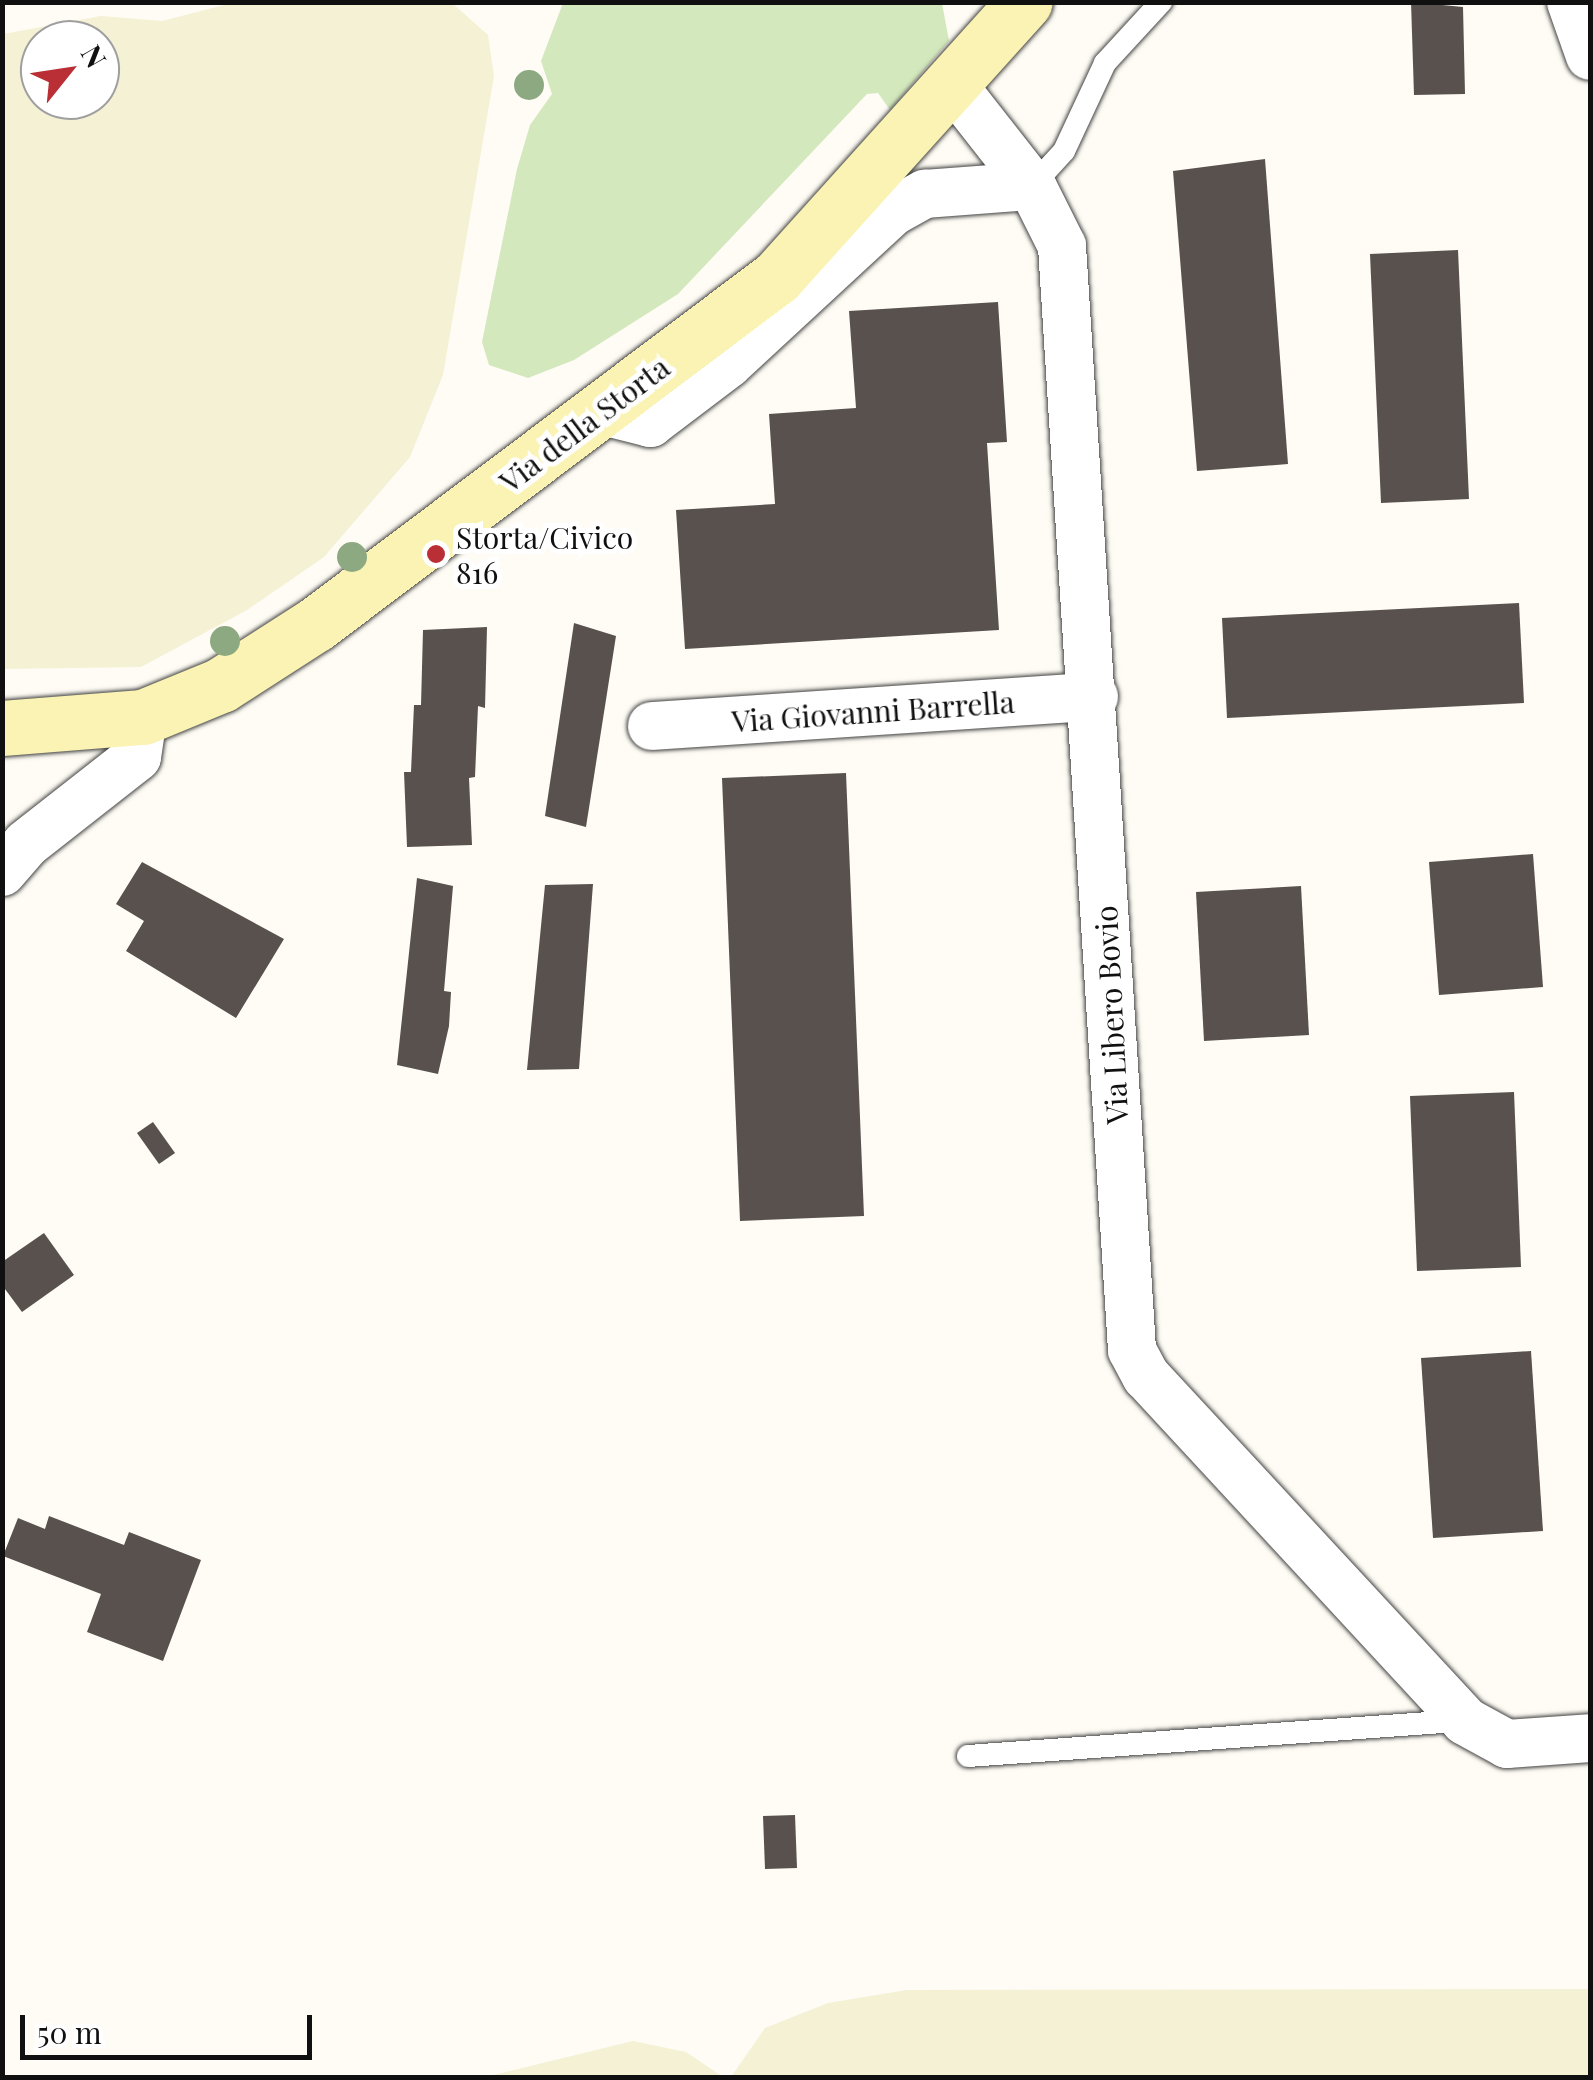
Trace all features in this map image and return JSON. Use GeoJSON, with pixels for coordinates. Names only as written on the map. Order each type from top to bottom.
{"type":"FeatureCollection","features":[{"type":"Feature","properties":{"kind":"main road","name":"Via della Storta"},"geometry":{"type":"LineString","coordinates":[[2,728],[143,717],[221,685],[316,624],[604,411],[777,277],[1025,2]]}},
{"type":"Feature","properties":{"kind":"street"},"geometry":{"type":"LineString","coordinates":[[1571,2],[1590,56]]}},
{"type":"Feature","properties":{"kind":"street","name":"Via Libero Bovio"},"geometry":{"type":"LineString","coordinates":[[952,84],[1032,186],[1062,246],[1094,697],[1132,1350],[1146,1376],[1465,1721],[1507,1744],[1590,1738]]}},
{"type":"Feature","properties":{"kind":"street"},"geometry":{"type":"LineString","coordinates":[[604,411],[650,423],[728,364],[892,212],[925,194],[1032,186]]}},
{"type":"Feature","properties":{"kind":"street","name":"Via Giovanni Barrella"},"geometry":{"type":"LineString","coordinates":[[652,726],[1094,697]]}},
{"type":"Feature","properties":{"kind":"street"},"geometry":{"type":"LineString","coordinates":[[2,872],[26,844],[137,757],[143,717]]}},
{"type":"Feature","properties":{"kind":"lane"},"geometry":{"type":"LineString","coordinates":[[1032,186],[1064,151],[1106,63],[1161,2]]}},
{"type":"Feature","properties":{"kind":"lane"},"geometry":{"type":"LineString","coordinates":[[968,1756],[1465,1721]]}},
{"type":"Feature","properties":{"kind":"shaded area"},"geometry":{"type":"Polygon","coordinates":[[[236,2],[452,3],[488,35],[494,76],[443,375],[410,457],[324,557],[247,610],[141,667],[3,669],[3,34],[20,31],[20,120],[120,120],[120,20],[79,20],[101,16],[162,21],[236,2]]]}},
{"type":"Feature","properties":{"kind":"shaded area"},"geometry":{"type":"Polygon","coordinates":[[[1590,1989],[1590,2077],[731,2077],[765,2028],[828,2003],[907,1990],[1590,1989]]]}},
{"type":"Feature","properties":{"kind":"shaded area"},"geometry":{"type":"Polygon","coordinates":[[[633,2041],[686,2052],[723,2077],[485,2077],[633,2041]]]}},
{"type":"Feature","properties":{"kind":"green space"},"geometry":{"type":"Polygon","coordinates":[[[563,3],[942,3],[949,41],[890,110],[878,93],[867,94],[678,294],[574,360],[528,378],[489,365],[482,342],[517,169],[530,125],[552,94],[541,61],[563,3]]]}},
{"type":"Feature","properties":{"kind":"building"},"geometry":{"type":"Polygon","coordinates":[[[1411,2],[1463,7],[1465,94],[1414,95],[1411,2]]]}},
{"type":"Feature","properties":{"kind":"building"},"geometry":{"type":"Polygon","coordinates":[[[1265,159],[1288,464],[1197,471],[1173,171],[1265,159]]]}},
{"type":"Feature","properties":{"kind":"building"},"geometry":{"type":"Polygon","coordinates":[[[1458,250],[1469,499],[1381,503],[1370,254],[1458,250]]]}},
{"type":"Feature","properties":{"kind":"building"},"geometry":{"type":"Polygon","coordinates":[[[998,302],[1007,442],[987,443],[999,630],[685,649],[676,510],[775,504],[769,414],[856,408],[849,311],[998,302]]]}},
{"type":"Feature","properties":{"kind":"building"},"geometry":{"type":"Polygon","coordinates":[[[1519,603],[1524,703],[1227,718],[1222,618],[1519,603]]]}},
{"type":"Feature","properties":{"kind":"building"},"geometry":{"type":"Polygon","coordinates":[[[574,623],[616,636],[586,827],[545,816],[574,623]]]}},
{"type":"Feature","properties":{"kind":"building"},"geometry":{"type":"Polygon","coordinates":[[[487,627],[485,708],[478,706],[475,777],[469,778],[472,845],[407,847],[404,772],[411,772],[414,705],[421,705],[423,630],[487,627]]]}},
{"type":"Feature","properties":{"kind":"building"},"geometry":{"type":"Polygon","coordinates":[[[846,773],[864,1216],[740,1221],[722,778],[846,773]]]}},
{"type":"Feature","properties":{"kind":"building"},"geometry":{"type":"Polygon","coordinates":[[[1533,854],[1543,987],[1439,995],[1429,862],[1533,854]]]}},
{"type":"Feature","properties":{"kind":"building"},"geometry":{"type":"Polygon","coordinates":[[[142,862],[284,939],[236,1018],[126,951],[144,921],[116,904],[142,862]]]}},
{"type":"Feature","properties":{"kind":"building"},"geometry":{"type":"Polygon","coordinates":[[[417,878],[453,886],[444,991],[451,992],[449,1026],[438,1074],[397,1065],[417,878]]]}},
{"type":"Feature","properties":{"kind":"building"},"geometry":{"type":"Polygon","coordinates":[[[593,884],[579,1069],[527,1070],[545,885],[593,884]]]}},
{"type":"Feature","properties":{"kind":"building"},"geometry":{"type":"Polygon","coordinates":[[[1301,886],[1309,1035],[1204,1041],[1196,892],[1301,886]]]}},
{"type":"Feature","properties":{"kind":"building"},"geometry":{"type":"Polygon","coordinates":[[[1514,1092],[1521,1267],[1417,1271],[1410,1096],[1514,1092]]]}},
{"type":"Feature","properties":{"kind":"building"},"geometry":{"type":"Polygon","coordinates":[[[153,1122],[175,1153],[159,1164],[137,1133],[153,1122]]]}},
{"type":"Feature","properties":{"kind":"building"},"geometry":{"type":"Polygon","coordinates":[[[44,1233],[74,1275],[22,1312],[2,1285],[2,1262],[44,1233]]]}},
{"type":"Feature","properties":{"kind":"building"},"geometry":{"type":"Polygon","coordinates":[[[1531,1351],[1543,1531],[1433,1538],[1421,1358],[1531,1351]]]}},
{"type":"Feature","properties":{"kind":"building"},"geometry":{"type":"Polygon","coordinates":[[[49,1516],[124,1545],[129,1532],[201,1560],[163,1661],[87,1632],[101,1594],[3,1556],[18,1518],[45,1529],[49,1516]]]}},
{"type":"Feature","properties":{"kind":"building"},"geometry":{"type":"Polygon","coordinates":[[[795,1815],[797,1868],[765,1869],[763,1816],[795,1815]]]}},
{"type":"Feature","properties":{"kind":"place","name":"Storta/Civico 816"},"geometry":{"type":"Point","coordinates":[436,554]}}]}
